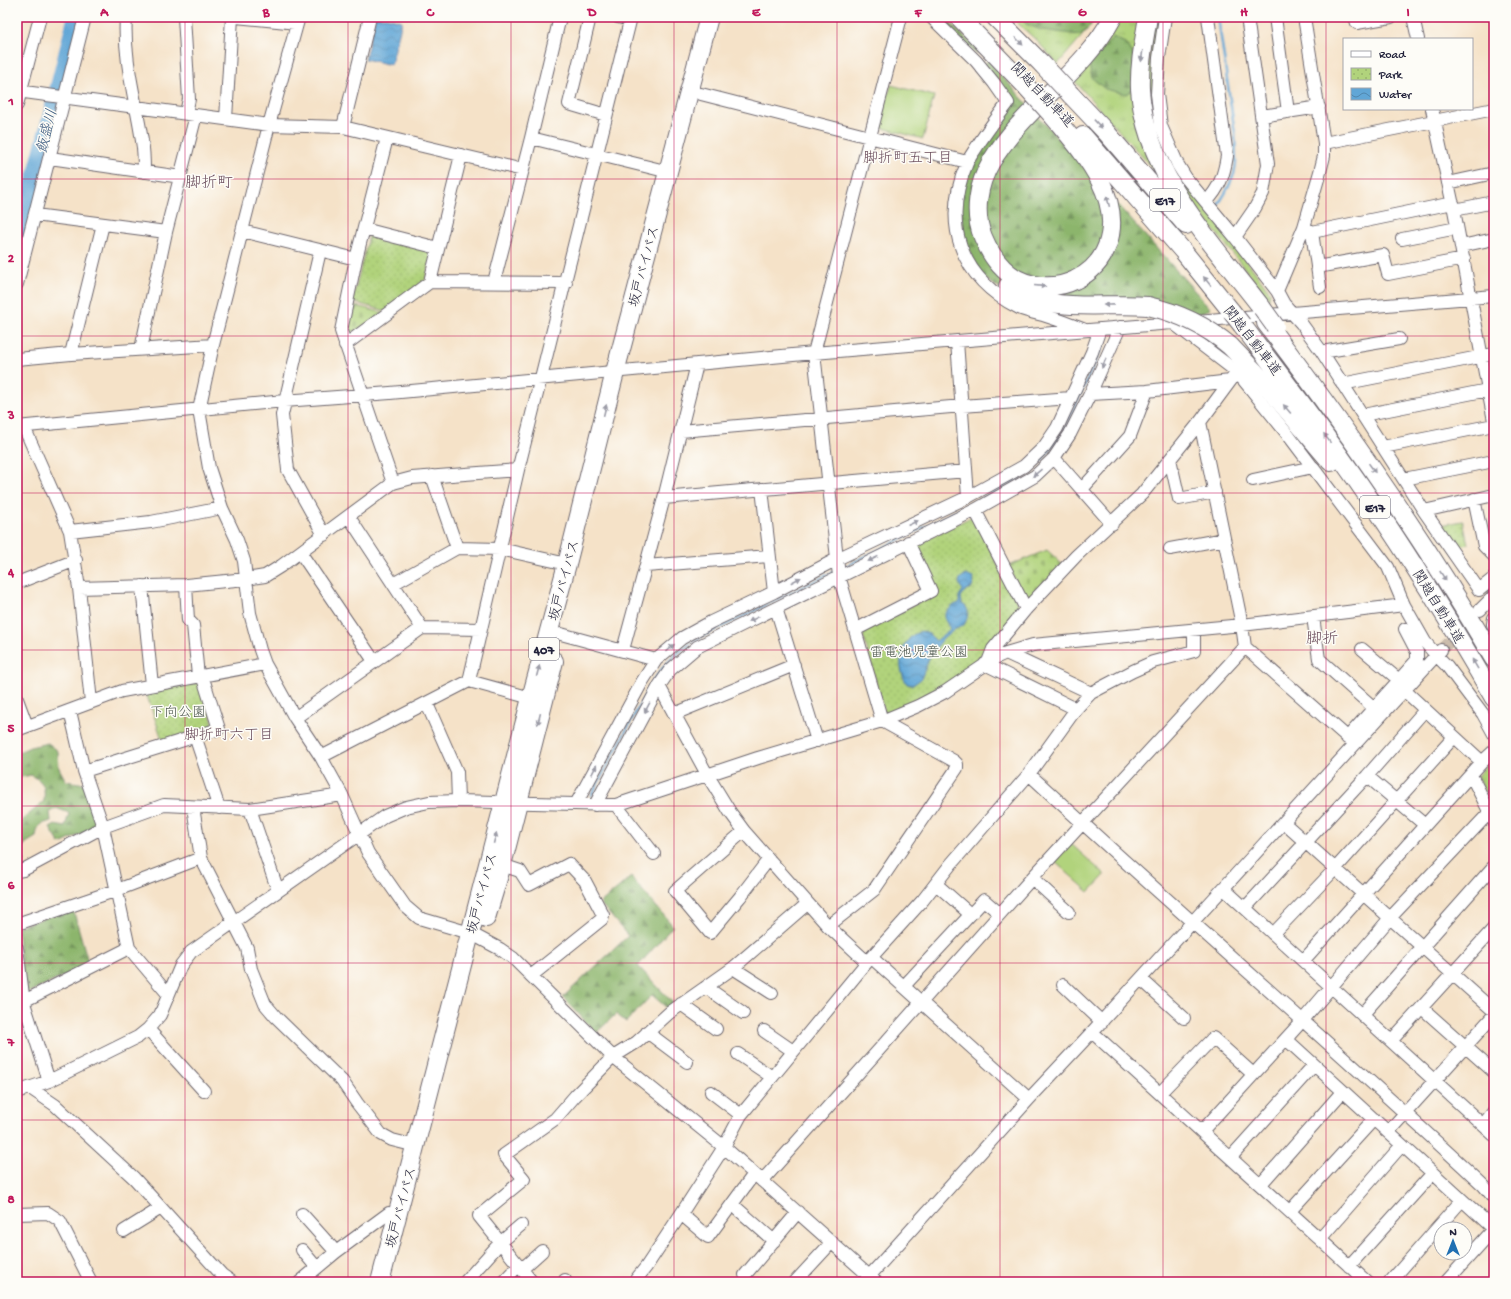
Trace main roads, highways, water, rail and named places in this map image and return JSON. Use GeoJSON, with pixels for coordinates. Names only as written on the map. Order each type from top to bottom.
{"type":"FeatureCollection","features":[{"type":"Feature","properties":{"kind":"highway","name":"坂戸バイパス"},"geometry":{"type":"LineString","coordinates":[[380,1282],[511,802],[560,634],[668,172],[709,17]]}},
{"type":"Feature","properties":{"kind":"highway","name":"坂戸バイパス"},"geometry":{"type":"LineString","coordinates":[[392,1282],[475,936],[502,865],[511,802],[531,698],[621,371],[701,94],[720,17]]}},
{"type":"Feature","properties":{"kind":"highway"},"geometry":{"type":"LineString","coordinates":[[959,17],[1026,81]]}},
{"type":"Feature","properties":{"kind":"highway","name":"関越自動車道"},"geometry":{"type":"LineString","coordinates":[[968,17],[1026,81],[1145,206],[1242,325],[1337,451],[1441,608],[1494,698]]}},
{"type":"Feature","properties":{"kind":"highway","name":"関越自動車道"},"geometry":{"type":"LineString","coordinates":[[995,17],[1042,64],[1152,184],[1264,316],[1392,497],[1494,659]]}},
{"type":"Feature","properties":{"kind":"highway"},"geometry":{"type":"LineString","coordinates":[[1102,17],[1093,33],[1000,134],[982,160],[972,183],[970,196],[969,220],[975,245],[995,275],[1015,291],[1028,297],[1055,304],[1148,306],[1185,317],[1208,330],[1230,346],[1255,372],[1409,559]]}},
{"type":"Feature","properties":{"kind":"highway"},"geometry":{"type":"LineString","coordinates":[[1056,112],[1100,181],[1108,200],[1110,212],[1110,232],[1104,252],[1092,270],[1078,279],[1064,285],[1043,286],[1023,282],[1014,277],[992,255],[984,240],[979,224],[978,200],[981,188],[985,175],[998,152],[1016,129],[1086,56],[1113,17]]}},
{"type":"Feature","properties":{"kind":"highway"},"geometry":{"type":"LineString","coordinates":[[1148,17],[1141,57],[1140,89],[1144,118],[1153,149],[1169,182],[1264,316]]}},
{"type":"Feature","properties":{"kind":"water"},"geometry":{"type":"Polygon","coordinates":[[[375,17],[387,17],[402,21],[391,65],[365,59],[375,17]]]}},
{"type":"Feature","properties":{"kind":"water"},"geometry":{"type":"Polygon","coordinates":[[[966,575],[973,578],[974,582],[972,588],[966,590],[961,597],[962,604],[968,611],[967,619],[964,625],[954,630],[943,639],[930,656],[921,679],[913,685],[907,684],[901,667],[901,654],[903,648],[912,636],[921,631],[929,634],[936,641],[950,629],[945,620],[945,613],[954,605],[959,603],[959,596],[963,590],[959,581],[961,577],[966,575]]]}},
{"type":"Feature","properties":{"kind":"waterway","name":"飯盛川"},"geometry":{"type":"LineString","coordinates":[[17,246],[75,17]]}},
{"type":"Feature","properties":{"kind":"waterway"},"geometry":{"type":"LineString","coordinates":[[1218,17],[1235,134],[1236,163],[1234,174],[1218,205]]}},
{"type":"Feature","properties":{"kind":"waterway"},"geometry":{"type":"LineString","coordinates":[[842,568],[985,497],[1025,475],[1041,461],[1063,432],[1105,341]]}},
{"type":"Feature","properties":{"kind":"waterway"},"geometry":{"type":"LineString","coordinates":[[591,796],[651,684],[671,659],[697,639],[835,571]]}},
{"type":"Feature","properties":{"kind":"tunnel"},"geometry":{"type":"LineString","coordinates":[[1441,650],[1475,615]]}},
{"type":"Feature","properties":{"kind":"district","name":"脚折町五丁目"},"geometry":{"type":"Point","coordinates":[908,157]}},
{"type":"Feature","properties":{"kind":"district","name":"脚折町"},"geometry":{"type":"Point","coordinates":[209,181]}},
{"type":"Feature","properties":{"kind":"district","name":"脚折"},"geometry":{"type":"Point","coordinates":[1322,637]}},
{"type":"Feature","properties":{"kind":"district","name":"脚折町六丁目"},"geometry":{"type":"Point","coordinates":[229,734]}},
{"type":"Feature","properties":{"kind":"park label","name":"雷電池児童公園"},"geometry":{"type":"Point","coordinates":[919,651]}},
{"type":"Feature","properties":{"kind":"park label","name":"下向公園"},"geometry":{"type":"Point","coordinates":[178,711]}}]}
